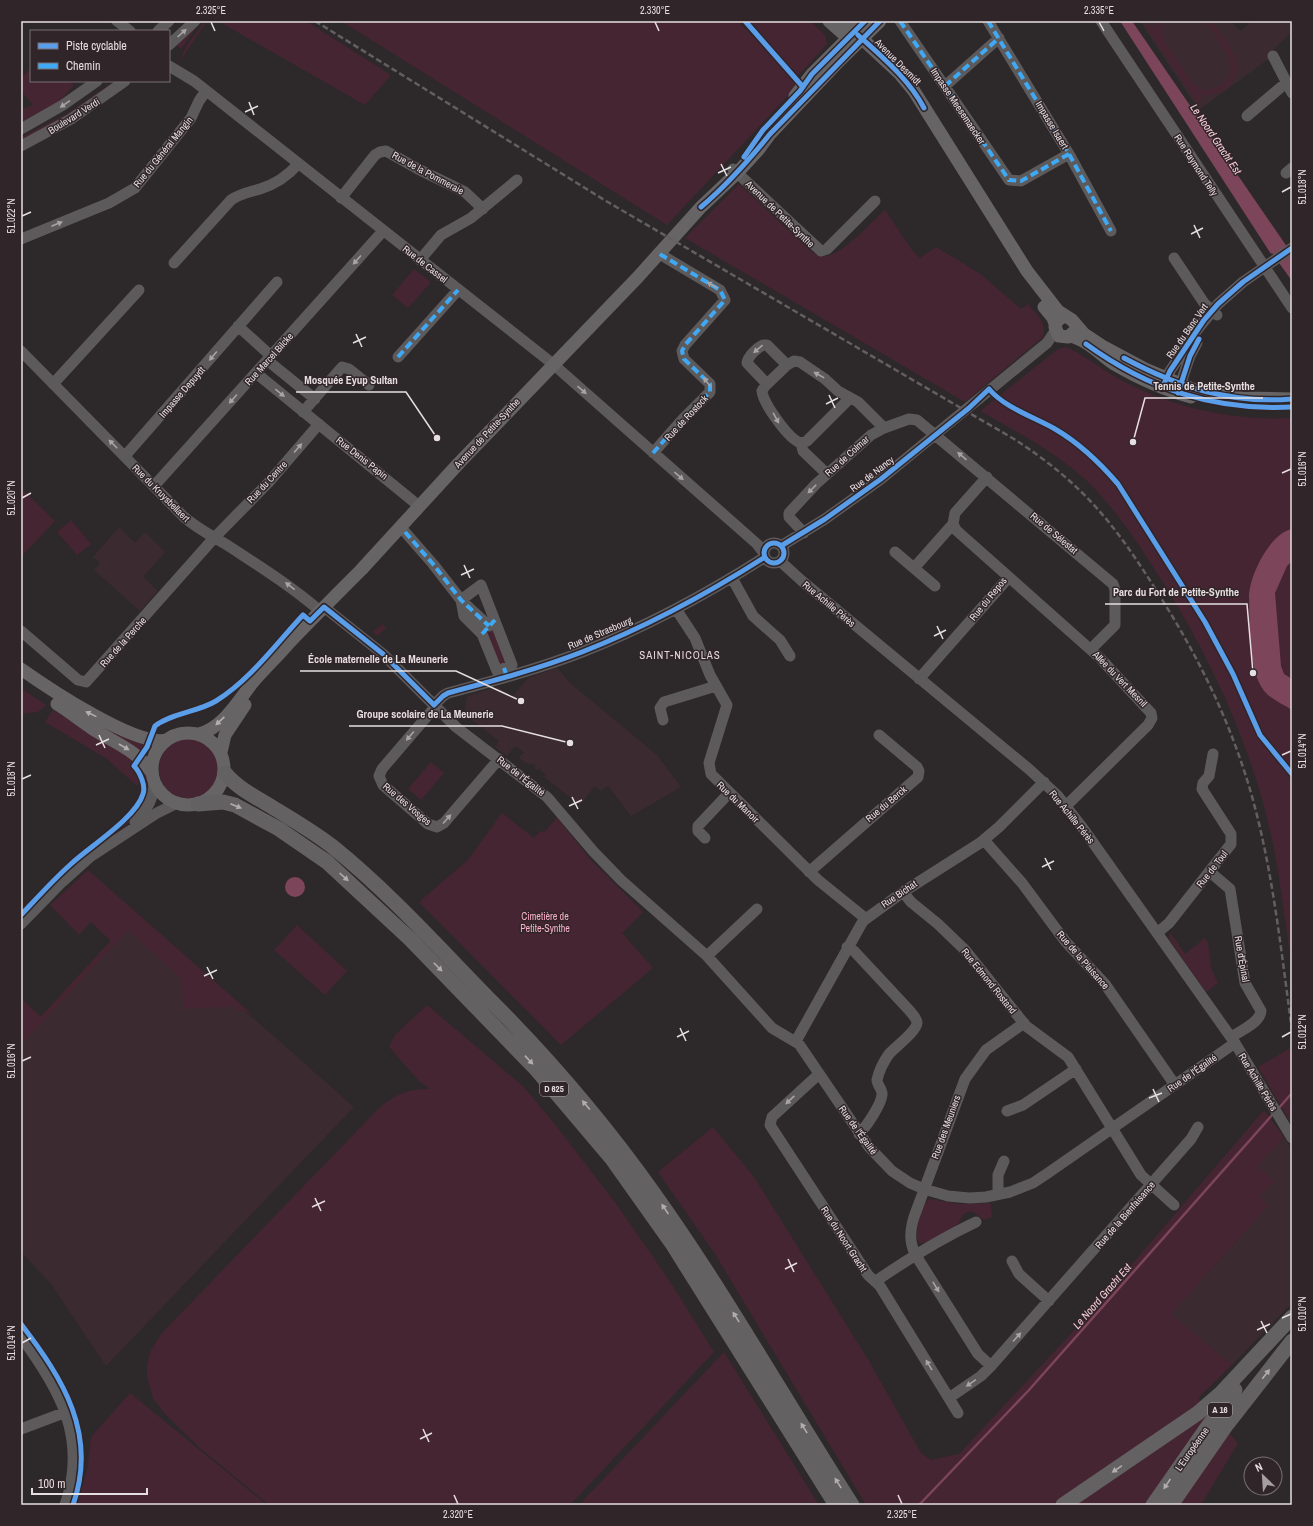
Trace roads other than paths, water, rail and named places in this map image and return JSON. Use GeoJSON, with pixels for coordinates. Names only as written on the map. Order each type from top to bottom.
{"type":"FeatureCollection","features":[{"type":"Feature","properties":{"kind":"highway","name":"D 625"},"geometry":{"type":"LineString","coordinates":[[225,773],[241,788],[317,835],[361,871],[403,910],[492,1002],[574,1091],[639,1172],[681,1233],[743,1328],[852,1505]]}},
{"type":"Feature","properties":{"kind":"highway","name":"D 625"},"geometry":{"type":"LineString","coordinates":[[198,804],[223,802],[235,805],[272,825],[327,862],[415,944],[530,1062],[594,1136],[651,1213],[722,1320],[836,1505]]}},
{"type":"Feature","properties":{"kind":"highway"},"geometry":{"type":"LineString","coordinates":[[1063,1505],[1198,1413],[1220,1394],[1292,1318]]}},
{"type":"Feature","properties":{"kind":"highway","name":"L'Européenne"},"geometry":{"type":"LineString","coordinates":[[1153,1505],[1210,1422],[1292,1318]]}},
{"type":"Feature","properties":{"kind":"highway","name":"L'Européenne"},"geometry":{"type":"LineString","coordinates":[[1171,1505],[1242,1404],[1292,1340]]}},
{"type":"Feature","properties":{"kind":"highway"},"geometry":{"type":"LineString","coordinates":[[1181,1505],[1242,1404]]}},
{"type":"Feature","properties":{"kind":"main road"},"geometry":{"type":"LineString","coordinates":[[829,21],[857,37]]}},
{"type":"Feature","properties":{"kind":"main road"},"geometry":{"type":"LineString","coordinates":[[843,21],[857,37]]}},
{"type":"Feature","properties":{"kind":"main road","name":"Avenue de Petite-Synthe"},"geometry":{"type":"LineString","coordinates":[[857,37],[865,21]]}},
{"type":"Feature","properties":{"kind":"main road","name":"Avenue de Petite-Synthe"},"geometry":{"type":"LineString","coordinates":[[199,734],[210,730],[225,717],[274,660],[361,570],[419,506],[553,364],[638,277],[658,253],[735,171],[764,130],[800,91],[811,75],[857,37],[880,21]]}},
{"type":"Feature","properties":{"kind":"main road","name":"Avenue Desmidt"},"geometry":{"type":"LineString","coordinates":[[857,37],[922,102],[1027,271],[1050,302],[1065,328]]}},
{"type":"Feature","properties":{"kind":"main road"},"geometry":{"type":"LineString","coordinates":[[1065,328],[1084,334],[1098,344],[1164,383],[1179,389],[1226,404],[1263,407],[1292,407]]}},
{"type":"Feature","properties":{"kind":"main road"},"geometry":{"type":"LineString","coordinates":[[1179,389],[1228,397],[1268,400],[1292,399]]}},
{"type":"Feature","properties":{"kind":"main road","name":"Avenue de Petite-Synthe"},"geometry":{"type":"LineString","coordinates":[[221,752],[225,735],[274,660]]}},
{"type":"Feature","properties":{"kind":"main road"},"geometry":{"type":"LineString","coordinates":[[21,669],[89,713],[149,740],[166,740],[183,733],[199,734],[213,742],[221,752],[224,761],[225,773],[221,785],[216,793],[209,799],[198,804],[177,804],[162,794],[145,762],[135,754],[93,729],[21,680]]}},
{"type":"Feature","properties":{"kind":"main road"},"geometry":{"type":"LineString","coordinates":[[153,777],[154,756],[166,740]]}},
{"type":"Feature","properties":{"kind":"street"},"geometry":{"type":"LineString","coordinates":[[118,21],[129,30]]}},
{"type":"Feature","properties":{"kind":"street"},"geometry":{"type":"LineString","coordinates":[[159,30],[170,21]]}},
{"type":"Feature","properties":{"kind":"street"},"geometry":{"type":"LineString","coordinates":[[170,43],[195,21]]}},
{"type":"Feature","properties":{"kind":"street","name":"Impasse Meesemaecker"},"geometry":{"type":"LineString","coordinates":[[900,21],[1007,178],[1013,182],[1021,181],[1069,154]]}},
{"type":"Feature","properties":{"kind":"street","name":"Impasse Isaert"},"geometry":{"type":"LineString","coordinates":[[988,21],[1069,154],[1111,231]]}},
{"type":"Feature","properties":{"kind":"street","name":"Rue Raymond Telly"},"geometry":{"type":"LineString","coordinates":[[1101,21],[1292,308]]}},
{"type":"Feature","properties":{"kind":"street"},"geometry":{"type":"LineString","coordinates":[[945,86],[999,38]]}},
{"type":"Feature","properties":{"kind":"street"},"geometry":{"type":"LineString","coordinates":[[1273,56],[1292,93]]}},
{"type":"Feature","properties":{"kind":"street","name":"Rue de Cassel"},"geometry":{"type":"LineString","coordinates":[[170,67],[182,73],[206,91],[553,364]]}},
{"type":"Feature","properties":{"kind":"street","name":"Boulevard Verdi"},"geometry":{"type":"LineString","coordinates":[[21,129],[56,110],[96,82]]}},
{"type":"Feature","properties":{"kind":"street","name":"Boulevard Verdi"},"geometry":{"type":"LineString","coordinates":[[21,146],[78,115],[123,82]]}},
{"type":"Feature","properties":{"kind":"street"},"geometry":{"type":"LineString","coordinates":[[1247,116],[1287,82]]}},
{"type":"Feature","properties":{"kind":"street","name":"Rue du Général Mangin"},"geometry":{"type":"LineString","coordinates":[[21,239],[126,194],[139,184],[193,116],[199,101],[206,91]]}},
{"type":"Feature","properties":{"kind":"street","name":"Rue de la Pommeraie"},"geometry":{"type":"LineString","coordinates":[[341,198],[375,155],[386,151],[418,170],[464,192],[483,209]]}},
{"type":"Feature","properties":{"kind":"street"},"geometry":{"type":"LineString","coordinates":[[174,263],[233,198],[276,183],[292,171],[298,164]]}},
{"type":"Feature","properties":{"kind":"street","name":"Avenue de Petite-Synthe"},"geometry":{"type":"LineString","coordinates":[[735,171],[821,251],[827,249],[875,201]]}},
{"type":"Feature","properties":{"kind":"street"},"geometry":{"type":"LineString","coordinates":[[420,260],[440,235],[483,209],[517,180]]}},
{"type":"Feature","properties":{"kind":"street","name":"Rue Marcel Bilcke"},"geometry":{"type":"LineString","coordinates":[[154,486],[383,231]]}},
{"type":"Feature","properties":{"kind":"street","name":"Rue du Banc Vert"},"geometry":{"type":"LineString","coordinates":[[1164,383],[1230,292],[1266,270],[1292,251]]}},
{"type":"Feature","properties":{"kind":"street","name":"Rue de Rostock"},"geometry":{"type":"LineString","coordinates":[[653,453],[710,392],[710,384],[684,359],[682,351],[685,345],[725,300],[720,290],[658,253]]}},
{"type":"Feature","properties":{"kind":"street"},"geometry":{"type":"LineString","coordinates":[[1174,258],[1214,313]]}},
{"type":"Feature","properties":{"kind":"street","name":"Impasse Depuydt"},"geometry":{"type":"LineString","coordinates":[[125,456],[277,282]]}},
{"type":"Feature","properties":{"kind":"street"},"geometry":{"type":"LineString","coordinates":[[54,384],[139,290]]}},
{"type":"Feature","properties":{"kind":"street"},"geometry":{"type":"LineString","coordinates":[[398,357],[458,290]]}},
{"type":"Feature","properties":{"kind":"street","name":"Rue du Banc Vert"},"geometry":{"type":"LineString","coordinates":[[1179,389],[1190,356],[1214,313]]}},
{"type":"Feature","properties":{"kind":"street"},"geometry":{"type":"LineString","coordinates":[[238,326],[269,358],[315,398]]}},
{"type":"Feature","properties":{"kind":"street","name":"Rue de Nancy"},"geometry":{"type":"LineString","coordinates":[[781,546],[863,492],[936,435],[1065,328]]}},
{"type":"Feature","properties":{"kind":"street"},"geometry":{"type":"LineString","coordinates":[[767,384],[747,363],[748,358],[759,347],[763,344],[767,346],[787,365]]}},
{"type":"Feature","properties":{"kind":"street","name":"Rue du Kruysbellaert"},"geometry":{"type":"LineString","coordinates":[[21,352],[184,517],[203,532],[283,581],[322,609]]}},
{"type":"Feature","properties":{"kind":"street"},"geometry":{"type":"LineString","coordinates":[[850,398],[807,441],[801,443],[794,440],[781,426],[764,399],[762,391],[767,384],[787,365],[794,361],[800,362],[850,398],[858,402],[884,428]]}},
{"type":"Feature","properties":{"kind":"street"},"geometry":{"type":"LineString","coordinates":[[553,364],[653,453],[771,562],[780,561],[784,555],[781,546],[776,543],[770,544],[766,547],[765,555]]}},
{"type":"Feature","properties":{"kind":"street"},"geometry":{"type":"LineString","coordinates":[[303,412],[342,367],[349,369],[369,385]]}},
{"type":"Feature","properties":{"kind":"street","name":"Rue Denis Papin"},"geometry":{"type":"LineString","coordinates":[[256,373],[419,506]]}},
{"type":"Feature","properties":{"kind":"street","name":"Rue de Colmar"},"geometry":{"type":"LineString","coordinates":[[804,532],[789,516],[789,512],[827,474],[867,438],[884,428],[915,419],[936,435]]}},
{"type":"Feature","properties":{"kind":"street","name":"Rue du Centre"},"geometry":{"type":"LineString","coordinates":[[214,538],[269,482],[319,424]]}},
{"type":"Feature","properties":{"kind":"street","name":"Rue de Sélestat"},"geometry":{"type":"LineString","coordinates":[[936,435],[1113,584],[1115,590],[1115,625],[1090,649]]}},
{"type":"Feature","properties":{"kind":"street"},"geometry":{"type":"LineString","coordinates":[[801,443],[803,451],[827,474]]}},
{"type":"Feature","properties":{"kind":"street"},"geometry":{"type":"LineString","coordinates":[[914,568],[953,524],[955,514],[987,477]]}},
{"type":"Feature","properties":{"kind":"street","name":"Rue du Repos"},"geometry":{"type":"LineString","coordinates":[[919,679],[1009,577],[956,530],[953,524]]}},
{"type":"Feature","properties":{"kind":"street"},"geometry":{"type":"LineString","coordinates":[[405,532],[434,564],[461,600],[464,616],[488,627],[512,666],[505,673],[497,671],[488,627],[481,586],[461,600]]}},
{"type":"Feature","properties":{"kind":"street","name":"Rue de la Perche"},"geometry":{"type":"LineString","coordinates":[[21,631],[80,681],[86,682],[214,538]]}},
{"type":"Feature","properties":{"kind":"street"},"geometry":{"type":"LineString","coordinates":[[895,552],[935,586]]}},
{"type":"Feature","properties":{"kind":"street","name":"Rue de Strasbourg"},"geometry":{"type":"LineString","coordinates":[[435,706],[447,694],[505,673],[589,649],[676,609],[732,578],[765,555]]}},
{"type":"Feature","properties":{"kind":"street","name":"Rue Achille Pérès"},"geometry":{"type":"LineString","coordinates":[[780,561],[919,679],[1044,782],[1066,806],[1233,1040],[1292,1138]]}},
{"type":"Feature","properties":{"kind":"street","name":"Allée du Vert Mesnil"},"geometry":{"type":"LineString","coordinates":[[1009,577],[1090,649],[1149,710],[1152,718],[1148,725],[1066,806]]}},
{"type":"Feature","properties":{"kind":"street"},"geometry":{"type":"LineString","coordinates":[[732,578],[753,616],[780,640],[790,656]]}},
{"type":"Feature","properties":{"kind":"street","name":"Rue de l'Égalité"},"geometry":{"type":"LineString","coordinates":[[322,609],[383,654],[463,733],[498,758],[550,799],[621,880],[707,956],[772,1028],[783,1036],[796,1041],[872,1151],[892,1171],[910,1183],[943,1195],[964,1198],[998,1194],[1021,1188],[1038,1180],[1112,1129],[1175,1085],[1233,1040]]}},
{"type":"Feature","properties":{"kind":"street","name":"Rue du Manoir"},"geometry":{"type":"LineString","coordinates":[[676,609],[695,638],[716,686],[725,699],[728,708],[710,761],[709,769],[714,779],[809,872],[865,918]]}},
{"type":"Feature","properties":{"kind":"street"},"geometry":{"type":"LineString","coordinates":[[663,720],[660,708],[664,702],[716,686]]}},
{"type":"Feature","properties":{"kind":"street","name":"Rue des Vosges"},"geometry":{"type":"LineString","coordinates":[[435,706],[378,776],[381,783],[428,824],[437,827],[444,823],[498,758]]}},
{"type":"Feature","properties":{"kind":"street","name":"Rue du Berck"},"geometry":{"type":"LineString","coordinates":[[809,872],[918,777],[919,772],[917,767],[879,735]]}},
{"type":"Feature","properties":{"kind":"street","name":"Rue de Toul"},"geometry":{"type":"LineString","coordinates":[[1157,933],[1169,923],[1230,846],[1232,840],[1231,834],[1202,789],[1203,783],[1209,776],[1213,754]]}},
{"type":"Feature","properties":{"kind":"street"},"geometry":{"type":"LineString","coordinates":[[107,846],[134,823],[148,807],[153,797],[153,777]]}},
{"type":"Feature","properties":{"kind":"street","name":"Rue Bichat"},"geometry":{"type":"LineString","coordinates":[[796,1041],[847,947],[865,918],[984,840],[1044,782]]}},
{"type":"Feature","properties":{"kind":"street"},"geometry":{"type":"LineString","coordinates":[[705,838],[698,831],[698,826],[729,794]]}},
{"type":"Feature","properties":{"kind":"street"},"geometry":{"type":"LineString","coordinates":[[21,924],[79,866],[160,811],[177,804]]}},
{"type":"Feature","properties":{"kind":"street","name":"Rue de la Plaisance"},"geometry":{"type":"LineString","coordinates":[[984,840],[1022,883],[1065,941],[1105,984],[1175,1085]]}},
{"type":"Feature","properties":{"kind":"street","name":"Rue d'Épinal"},"geometry":{"type":"LineString","coordinates":[[1210,872],[1230,889],[1245,983],[1261,1011],[1260,1016],[1233,1040]]}},
{"type":"Feature","properties":{"kind":"street","name":"Rue Edmond Rostand"},"geometry":{"type":"LineString","coordinates":[[903,892],[911,902],[938,924],[965,950],[989,977],[1024,1023],[1060,1050],[1076,1069],[1141,1175],[1174,1204]]}},
{"type":"Feature","properties":{"kind":"street"},"geometry":{"type":"LineString","coordinates":[[707,956],[757,909]]}},
{"type":"Feature","properties":{"kind":"street"},"geometry":{"type":"LineString","coordinates":[[847,947],[854,950],[909,1010],[916,1019],[917,1025],[886,1059],[877,1080],[882,1091],[882,1097],[867,1125],[859,1134]]}},
{"type":"Feature","properties":{"kind":"street","name":"Rue des Meuniers"},"geometry":{"type":"LineString","coordinates":[[991,1366],[978,1354],[915,1254],[911,1242],[910,1230],[960,1088],[968,1072],[986,1050],[1024,1023]]}},
{"type":"Feature","properties":{"kind":"street"},"geometry":{"type":"LineString","coordinates":[[1007,1111],[1023,1106],[1076,1069]]}},
{"type":"Feature","properties":{"kind":"street","name":"Rue du Noort Gracht"},"geometry":{"type":"LineString","coordinates":[[819,1074],[772,1117],[770,1125],[868,1275],[880,1286],[958,1413]]}},
{"type":"Feature","properties":{"kind":"street","name":"Rue de la Bienfaisance"},"geometry":{"type":"LineString","coordinates":[[949,1398],[981,1376],[991,1366],[1191,1139],[1198,1127]]}},
{"type":"Feature","properties":{"kind":"street"},"geometry":{"type":"LineString","coordinates":[[998,1194],[998,1175],[1004,1161]]}},
{"type":"Feature","properties":{"kind":"street"},"geometry":{"type":"LineString","coordinates":[[876,1281],[915,1254],[946,1236],[976,1222]]}},
{"type":"Feature","properties":{"kind":"street"},"geometry":{"type":"LineString","coordinates":[[1012,1261],[1019,1274],[1049,1301]]}},
{"type":"Feature","properties":{"kind":"street"},"geometry":{"type":"LineString","coordinates":[[21,1337],[52,1383],[66,1412],[72,1437],[74,1464],[65,1505]]}},
{"type":"Feature","properties":{"kind":"street"},"geometry":{"type":"LineString","coordinates":[[21,1429],[66,1412]]}},
{"type":"Feature","properties":{"kind":"waterway","name":"Le Noord Gracht Est"},"geometry":{"type":"LineString","coordinates":[[1278,1109],[1292,1093]]}},
{"type":"Feature","properties":{"kind":"waterway","name":"Le Noord Gracht Est"},"geometry":{"type":"LineString","coordinates":[[919,1505],[1029,1390],[1273,1114]]}},
{"type":"Feature","properties":{"kind":"railway"},"geometry":{"type":"LineString","coordinates":[[315,21],[606,201],[1014,439],[1038,455],[1078,488],[1111,524],[1126,544],[1171,614],[1199,663],[1233,739],[1251,793],[1265,851],[1276,911],[1292,1030]]}},
{"type":"Feature","properties":{"kind":"place","name":"Mosquée Eyup Sultan"},"geometry":{"type":"Point","coordinates":[437,438]}},
{"type":"Feature","properties":{"kind":"place","name":"Tennis de Petite-Synthe"},"geometry":{"type":"Point","coordinates":[1133,442]}},
{"type":"Feature","properties":{"kind":"place","name":"Parc du Fort de Petite-Synthe"},"geometry":{"type":"Point","coordinates":[1253,673]}},
{"type":"Feature","properties":{"kind":"place","name":"École maternelle de La Meunerie"},"geometry":{"type":"Point","coordinates":[521,701]}},
{"type":"Feature","properties":{"kind":"place","name":"Groupe scolaire de La Meunerie"},"geometry":{"type":"Point","coordinates":[570,743]}},
{"type":"Feature","properties":{"kind":"district","name":"SAINT-NICOLAS"},"geometry":{"type":"Point","coordinates":[680,655]}},
{"type":"Feature","properties":{"kind":"park label","name":"Cimetière de Petite-Synthe"},"geometry":{"type":"Point","coordinates":[545,922]}}]}
